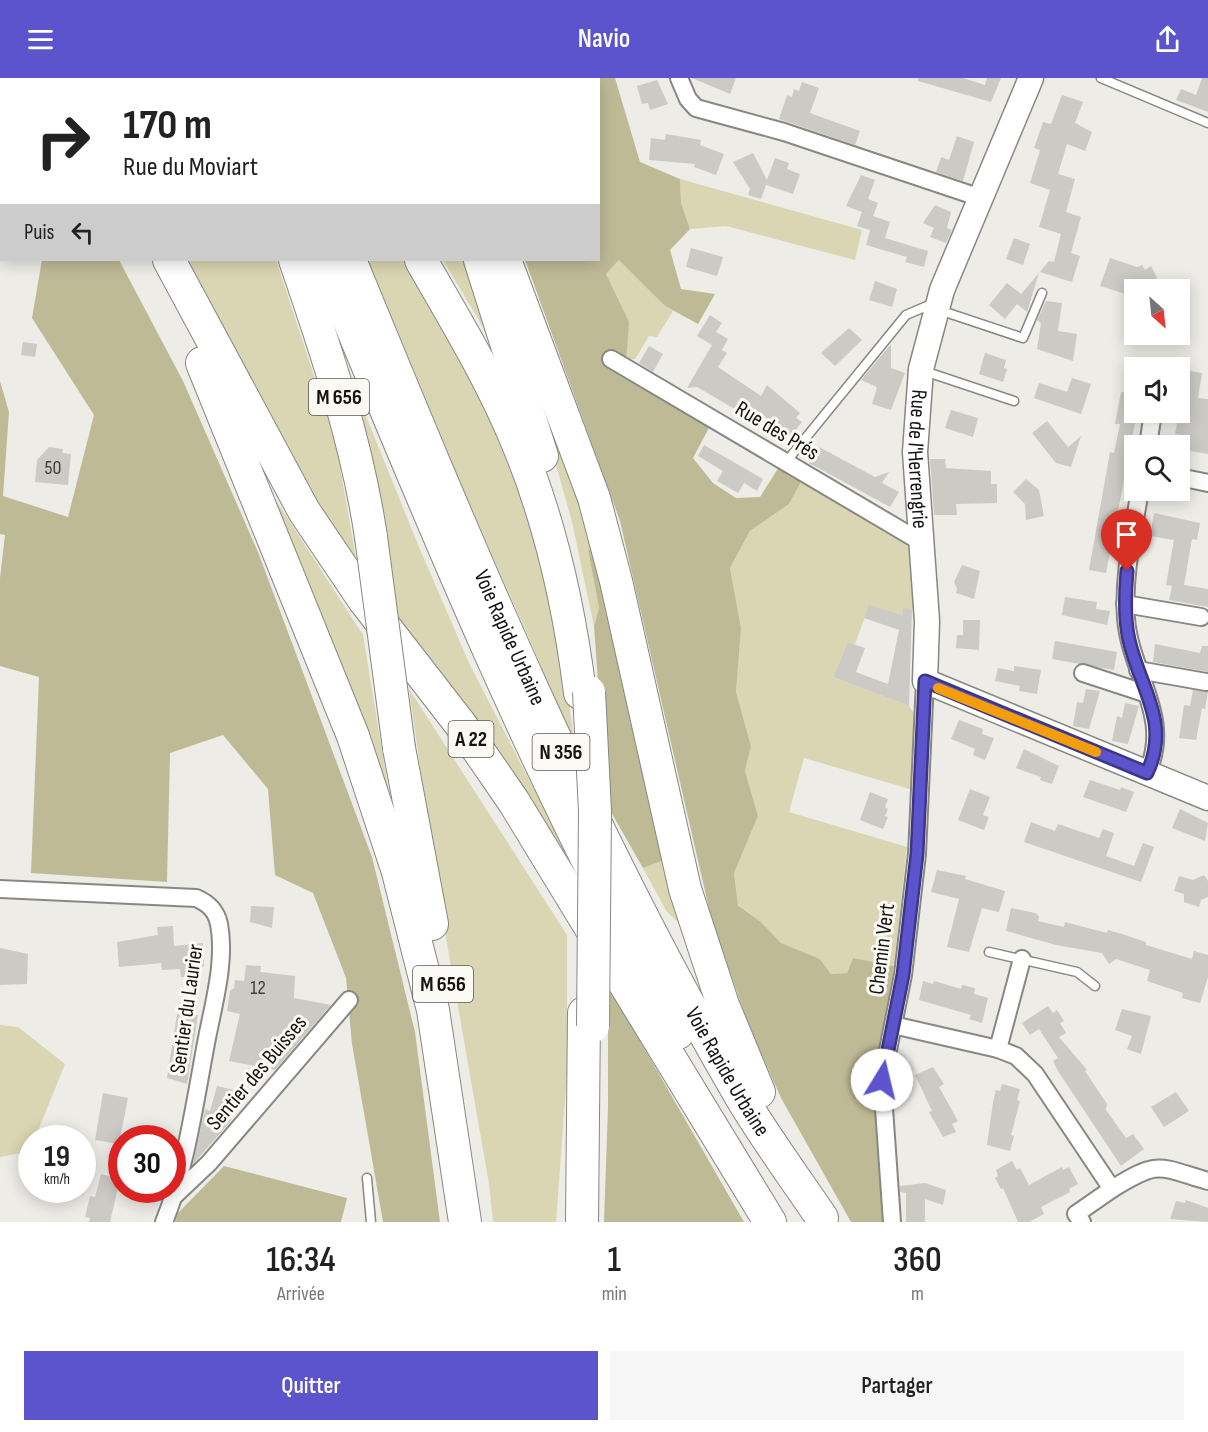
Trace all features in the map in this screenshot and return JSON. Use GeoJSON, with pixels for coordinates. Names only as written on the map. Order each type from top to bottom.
{"type":"FeatureCollection","features":[{"type":"Feature","properties":{"kind":"highway"},"geometry":{"type":"LineString","coordinates":[[152,261],[191,338],[239,450],[349,726],[383,824],[426,978],[449,1104],[465,1222]]}},
{"type":"Feature","properties":{"kind":"highway","name":"A 22"},"geometry":{"type":"LineString","coordinates":[[171,261],[304,511],[364,600],[461,725],[519,810],[770,1222]]}},
{"type":"Feature","properties":{"kind":"highway","name":"M 656"},"geometry":{"type":"LineString","coordinates":[[295,261],[348,428],[363,485],[399,748],[460,1077],[481,1222]]}},
{"type":"Feature","properties":{"kind":"highway","name":"Voie Rapide Urbaine"},"geometry":{"type":"LineString","coordinates":[[324,261],[444,552],[524,729],[658,996],[785,1222]]}},
{"type":"Feature","properties":{"kind":"highway","name":"Voie Rapide Urbaine"},"geometry":{"type":"LineString","coordinates":[[350,261],[480,571],[608,851],[743,1100],[823,1220]]}},
{"type":"Feature","properties":{"kind":"highway"},"geometry":{"type":"LineString","coordinates":[[422,261],[493,390],[534,484],[564,587],[584,692]]}},
{"type":"Feature","properties":{"kind":"highway"},"geometry":{"type":"LineString","coordinates":[[480,261],[559,515],[580,609],[584,692],[595,811],[582,1222]]}},
{"type":"Feature","properties":{"kind":"highway"},"geometry":{"type":"LineString","coordinates":[[506,261],[566,415],[597,507],[616,581],[677,859],[702,946],[743,1055],[823,1220]]}},
{"type":"Feature","properties":{"kind":"highway"},"geometry":{"type":"LineString","coordinates":[[588,1020],[591,1222]]}},
{"type":"Feature","properties":{"kind":"street"},"geometry":{"type":"LineString","coordinates":[[679,78],[692,105],[705,111],[764,125],[981,198]]}},
{"type":"Feature","properties":{"kind":"street","name":"Rue de l'Herrengrie"},"geometry":{"type":"LineString","coordinates":[[925,681],[928,637],[915,444],[921,369],[935,308],[1031,78]]}},
{"type":"Feature","properties":{"kind":"street","name":"Rue des Prés"},"geometry":{"type":"LineString","coordinates":[[611,359],[921,542]]}},
{"type":"Feature","properties":{"kind":"street"},"geometry":{"type":"LineString","coordinates":[[1190,479],[1208,483]]}},
{"type":"Feature","properties":{"kind":"street"},"geometry":{"type":"LineString","coordinates":[[1138,501],[1127,571],[1125,604],[1129,640],[1155,717],[1157,739],[1154,759],[1147,773]]}},
{"type":"Feature","properties":{"kind":"street"},"geometry":{"type":"LineString","coordinates":[[1125,604],[1200,617]]}},
{"type":"Feature","properties":{"kind":"street"},"geometry":{"type":"LineString","coordinates":[[1138,670],[1206,682]]}},
{"type":"Feature","properties":{"kind":"street"},"geometry":{"type":"LineString","coordinates":[[1083,673],[1147,694]]}},
{"type":"Feature","properties":{"kind":"street"},"geometry":{"type":"LineString","coordinates":[[925,681],[1208,798]]}},
{"type":"Feature","properties":{"kind":"street","name":"Chemin Vert"},"geometry":{"type":"LineString","coordinates":[[892,1222],[882,1080],[903,975],[918,847],[925,681]]}},
{"type":"Feature","properties":{"kind":"street","name":"Sentier du Laurier"},"geometry":{"type":"LineString","coordinates":[[0,890],[195,898],[214,910],[220,936],[219,973],[186,1140]]}},
{"type":"Feature","properties":{"kind":"street"},"geometry":{"type":"LineString","coordinates":[[998,1049],[1022,959]]}},
{"type":"Feature","properties":{"kind":"street","name":"Sentier des Buisses"},"geometry":{"type":"LineString","coordinates":[[186,1186],[209,1164],[349,1000]]}},
{"type":"Feature","properties":{"kind":"street"},"geometry":{"type":"LineString","coordinates":[[893,1025],[998,1049],[1016,1056],[1035,1074],[1112,1189]]}},
{"type":"Feature","properties":{"kind":"street"},"geometry":{"type":"LineString","coordinates":[[1074,1219],[1112,1189],[1141,1171],[1158,1167],[1208,1181]]}},
{"type":"Feature","properties":{"kind":"street","name":"Sentier du Laurier"},"geometry":{"type":"LineString","coordinates":[[164,1222],[171,1203]]}},
{"type":"Feature","properties":{"kind":"lane"},"geometry":{"type":"LineString","coordinates":[[1101,78],[1208,123]]}},
{"type":"Feature","properties":{"kind":"lane"},"geometry":{"type":"LineString","coordinates":[[786,462],[906,315],[927,306],[1023,338],[1042,293]]}},
{"type":"Feature","properties":{"kind":"lane"},"geometry":{"type":"LineString","coordinates":[[921,369],[1014,401]]}},
{"type":"Feature","properties":{"kind":"lane"},"geometry":{"type":"LineString","coordinates":[[989,952],[1077,972],[1095,986]]}},
{"type":"Feature","properties":{"kind":"lane"},"geometry":{"type":"LineString","coordinates":[[367,1178],[371,1222]]}},
{"type":"Feature","properties":{"kind":"shaded area"},"geometry":{"type":"Polygon","coordinates":[[[600,78],[615,78],[640,162],[680,179],[681,203],[690,229],[670,250],[681,289],[715,294],[698,324],[665,306],[619,260],[606,274],[629,322],[625,376],[710,426],[693,458],[713,483],[736,498],[760,497],[779,467],[802,480],[789,504],[750,531],[730,568],[741,628],[736,692],[751,746],[745,771],[758,816],[734,873],[738,905],[761,922],[781,943],[820,959],[831,974],[847,973],[853,958],[894,966],[876,1085],[860,1088],[862,1102],[876,1101],[883,1222],[851,1222],[781,1098],[747,1021],[711,917],[620,521],[525,261],[600,261],[600,78]]]}},
{"type":"Feature","properties":{"kind":"shaded area"},"geometry":{"type":"Polygon","coordinates":[[[680,179],[862,230],[855,260],[726,226],[690,229],[681,203],[680,179]]]}},
{"type":"Feature","properties":{"kind":"shaded area"},"geometry":{"type":"Polygon","coordinates":[[[620,259],[665,306],[673,311],[657,337],[649,336],[635,359],[626,360],[606,274],[620,259]]]}},
{"type":"Feature","properties":{"kind":"shaded area"},"geometry":{"type":"Polygon","coordinates":[[[42,261],[120,261],[183,381],[258,552],[372,857],[415,1032],[440,1222],[383,1222],[352,1044],[346,978],[313,893],[275,875],[268,789],[223,735],[170,753],[167,882],[31,873],[39,677],[0,666],[0,578],[5,535],[0,534],[0,381],[9,412],[3,496],[68,517],[94,415],[32,318],[42,261]]]}},
{"type":"Feature","properties":{"kind":"shaded area"},"geometry":{"type":"Polygon","coordinates":[[[189,261],[276,261],[336,443],[357,565],[291,459],[189,261]]]}},
{"type":"Feature","properties":{"kind":"shaded area"},"geometry":{"type":"Polygon","coordinates":[[[368,261],[408,261],[498,431],[523,491],[563,653],[574,741],[461,484],[368,261]]]}},
{"type":"Feature","properties":{"kind":"shaded area"},"geometry":{"type":"Polygon","coordinates":[[[444,261],[464,261],[496,349],[444,261]]]}},
{"type":"Feature","properties":{"kind":"shaded area"},"geometry":{"type":"Polygon","coordinates":[[[317,295],[419,547],[469,663],[576,871],[575,881],[392,621],[317,295]]]}},
{"type":"Feature","properties":{"kind":"shaded area"},"geometry":{"type":"Polygon","coordinates":[[[513,310],[596,547],[588,550],[599,608],[594,626],[572,522],[513,310]]]}},
{"type":"Feature","properties":{"kind":"shaded area"},"geometry":{"type":"Polygon","coordinates":[[[257,471],[363,635],[394,824],[257,471]]]}},
{"type":"Feature","properties":{"kind":"shaded area"},"geometry":{"type":"Polygon","coordinates":[[[802,480],[913,546],[915,610],[903,607],[902,615],[869,606],[855,644],[848,642],[833,677],[909,706],[915,715],[913,790],[804,758],[789,812],[907,847],[894,966],[853,958],[847,973],[831,974],[820,959],[781,943],[761,922],[738,904],[734,872],[758,816],[745,771],[751,746],[736,692],[741,628],[730,568],[750,531],[789,504],[802,480]]]}},
{"type":"Feature","properties":{"kind":"shaded area"},"geometry":{"type":"Polygon","coordinates":[[[596,547],[667,859],[643,868],[607,805],[594,626],[599,608],[588,550],[596,547]]]}},
{"type":"Feature","properties":{"kind":"shaded area"},"geometry":{"type":"Polygon","coordinates":[[[409,689],[567,935],[567,1073],[556,1222],[493,1222],[489,1184],[436,880],[409,689]]]}},
{"type":"Feature","properties":{"kind":"shaded area"},"geometry":{"type":"Polygon","coordinates":[[[667,859],[684,922],[678,922],[667,912],[643,868],[667,859]]]}},
{"type":"Feature","properties":{"kind":"shaded area"},"geometry":{"type":"Polygon","coordinates":[[[608,985],[744,1222],[604,1222],[608,1107],[608,985]]]}},
{"type":"Feature","properties":{"kind":"shaded area"},"geometry":{"type":"Polygon","coordinates":[[[0,1025],[18,1027],[65,1064],[40,1125],[18,1125],[18,1153],[0,1157],[0,1025]]]}},
{"type":"Feature","properties":{"kind":"shaded area"},"geometry":{"type":"Polygon","coordinates":[[[224,1166],[347,1198],[341,1222],[175,1222],[178,1213],[224,1166]]]}},
{"type":"Feature","properties":{"kind":"building"},"geometry":{"type":"Polygon","coordinates":[[[692,78],[736,78],[730,94],[692,78]]]}},
{"type":"Feature","properties":{"kind":"building"},"geometry":{"type":"Polygon","coordinates":[[[918,78],[963,78],[985,85],[987,78],[1001,78],[991,102],[918,81],[918,78]]]}},
{"type":"Feature","properties":{"kind":"building"},"geometry":{"type":"Polygon","coordinates":[[[1202,78],[1208,78],[1208,112],[1176,100],[1181,89],[1196,95],[1202,78]]]}},
{"type":"Feature","properties":{"kind":"building"},"geometry":{"type":"Polygon","coordinates":[[[657,80],[668,104],[650,110],[648,103],[642,104],[637,86],[657,80]]]}},
{"type":"Feature","properties":{"kind":"building"},"geometry":{"type":"Polygon","coordinates":[[[802,82],[819,88],[810,113],[860,131],[855,145],[779,119],[787,95],[792,97],[794,89],[799,91],[802,82]]]}},
{"type":"Feature","properties":{"kind":"building"},"geometry":{"type":"Polygon","coordinates":[[[1062,95],[1083,102],[1075,123],[1092,132],[1085,151],[1067,144],[1058,174],[1075,179],[1066,212],[1081,217],[1071,253],[1080,256],[1072,282],[1040,272],[1049,261],[1054,262],[1061,234],[1039,227],[1050,190],[1030,183],[1040,150],[1034,148],[1043,122],[1051,124],[1062,95]]]}},
{"type":"Feature","properties":{"kind":"building"},"geometry":{"type":"Polygon","coordinates":[[[666,134],[701,140],[700,145],[724,154],[716,175],[694,167],[695,164],[649,160],[651,138],[665,140],[666,134]]]}},
{"type":"Feature","properties":{"kind":"building"},"geometry":{"type":"Polygon","coordinates":[[[957,136],[974,142],[963,181],[936,172],[941,157],[949,160],[957,136]]]}},
{"type":"Feature","properties":{"kind":"building"},"geometry":{"type":"Polygon","coordinates":[[[753,153],[767,180],[775,158],[789,163],[787,169],[800,174],[793,194],[766,185],[761,199],[748,195],[750,189],[733,162],[753,153]]]}},
{"type":"Feature","properties":{"kind":"building"},"geometry":{"type":"Polygon","coordinates":[[[861,175],[875,180],[868,199],[878,203],[873,216],[890,222],[885,238],[928,251],[924,267],[905,262],[907,257],[866,245],[870,230],[857,226],[862,212],[846,206],[861,175]]]}},
{"type":"Feature","properties":{"kind":"building"},"geometry":{"type":"Polygon","coordinates":[[[935,205],[951,212],[947,228],[952,230],[946,243],[930,237],[934,228],[923,223],[935,205]]]}},
{"type":"Feature","properties":{"kind":"building"},"geometry":{"type":"Polygon","coordinates":[[[1014,238],[1030,244],[1023,265],[1006,259],[1014,238]]]}},
{"type":"Feature","properties":{"kind":"building"},"geometry":{"type":"Polygon","coordinates":[[[691,248],[723,257],[717,276],[686,267],[691,248]]]}},
{"type":"Feature","properties":{"kind":"building"},"geometry":{"type":"Polygon","coordinates":[[[1110,258],[1137,267],[1142,265],[1145,270],[1151,266],[1157,278],[1124,279],[1124,293],[1100,286],[1110,258]]]}},
{"type":"Feature","properties":{"kind":"building"},"geometry":{"type":"Polygon","coordinates":[[[1039,273],[1027,312],[1017,304],[1005,319],[989,305],[1007,283],[1021,294],[1039,273]]]}},
{"type":"Feature","properties":{"kind":"building"},"geometry":{"type":"Polygon","coordinates":[[[875,281],[897,289],[892,307],[869,300],[875,281]]]}},
{"type":"Feature","properties":{"kind":"building"},"geometry":{"type":"Polygon","coordinates":[[[1046,301],[1062,303],[1058,331],[1077,334],[1073,361],[1037,349],[1041,323],[1037,320],[1046,301]]]}},
{"type":"Feature","properties":{"kind":"building"},"geometry":{"type":"Polygon","coordinates":[[[710,315],[722,323],[716,332],[728,339],[722,350],[727,353],[718,367],[761,396],[767,385],[800,413],[796,418],[802,422],[790,437],[755,409],[750,418],[697,387],[687,388],[712,345],[697,336],[710,315]]]}},
{"type":"Feature","properties":{"kind":"building"},"geometry":{"type":"Polygon","coordinates":[[[849,328],[862,340],[835,366],[821,353],[849,328]]]}},
{"type":"Feature","properties":{"kind":"building"},"geometry":{"type":"Polygon","coordinates":[[[23,342],[37,344],[35,357],[21,355],[23,342]]]}},
{"type":"Feature","properties":{"kind":"building"},"geometry":{"type":"Polygon","coordinates":[[[891,344],[891,368],[905,373],[891,410],[872,404],[877,387],[861,380],[891,344]]]}},
{"type":"Feature","properties":{"kind":"building"},"geometry":{"type":"Polygon","coordinates":[[[649,346],[663,354],[653,372],[639,363],[649,346]]]}},
{"type":"Feature","properties":{"kind":"building"},"geometry":{"type":"Polygon","coordinates":[[[985,353],[1006,360],[1004,368],[1007,369],[1003,382],[979,374],[985,353]]]}},
{"type":"Feature","properties":{"kind":"building"},"geometry":{"type":"Polygon","coordinates":[[[1190,371],[1202,373],[1198,398],[1208,399],[1208,454],[1190,451],[1190,435],[1175,434],[1177,423],[1190,423],[1190,371]]]}},
{"type":"Feature","properties":{"kind":"building"},"geometry":{"type":"Polygon","coordinates":[[[1072,378],[1091,384],[1081,414],[1034,398],[1039,383],[1067,392],[1072,378]]]}},
{"type":"Feature","properties":{"kind":"building"},"geometry":{"type":"Polygon","coordinates":[[[1121,392],[1124,392],[1124,423],[1135,423],[1133,435],[1124,435],[1124,480],[1106,573],[1089,570],[1110,452],[1114,453],[1120,424],[1115,424],[1121,392]]]}},
{"type":"Feature","properties":{"kind":"building"},"geometry":{"type":"Polygon","coordinates":[[[951,410],[978,418],[973,437],[945,428],[951,410]]]}},
{"type":"Feature","properties":{"kind":"building"},"geometry":{"type":"Polygon","coordinates":[[[1047,421],[1068,447],[1081,436],[1071,467],[1056,463],[1032,433],[1047,421]]]}},
{"type":"Feature","properties":{"kind":"building"},"geometry":{"type":"Polygon","coordinates":[[[704,445],[763,479],[757,491],[744,483],[738,493],[717,481],[723,471],[698,456],[704,445]]]}},
{"type":"Feature","properties":{"kind":"building"},"geometry":{"type":"Polygon","coordinates":[[[49,447],[63,449],[62,453],[71,454],[68,485],[35,482],[37,460],[49,447]]]}},
{"type":"Feature","properties":{"kind":"building"},"geometry":{"type":"Polygon","coordinates":[[[819,447],[875,477],[889,472],[882,483],[899,492],[890,507],[809,463],[819,447]]]}},
{"type":"Feature","properties":{"kind":"building"},"geometry":{"type":"Polygon","coordinates":[[[930,459],[945,459],[946,468],[991,471],[991,484],[997,484],[997,503],[956,504],[957,515],[934,515],[930,459]]]}},
{"type":"Feature","properties":{"kind":"building"},"geometry":{"type":"Polygon","coordinates":[[[1026,479],[1039,490],[1044,516],[1026,520],[1025,504],[1013,492],[1026,479]]]}},
{"type":"Feature","properties":{"kind":"building"},"geometry":{"type":"Polygon","coordinates":[[[1154,513],[1200,523],[1197,540],[1192,539],[1184,585],[1208,589],[1208,607],[1169,600],[1172,586],[1166,585],[1174,540],[1150,536],[1154,513]]]}},
{"type":"Feature","properties":{"kind":"building"},"geometry":{"type":"Polygon","coordinates":[[[962,565],[980,571],[974,599],[956,593],[954,582],[962,565]]]}},
{"type":"Feature","properties":{"kind":"building"},"geometry":{"type":"Polygon","coordinates":[[[1065,597],[1097,602],[1096,609],[1110,611],[1107,625],[1062,615],[1065,597]]]}},
{"type":"Feature","properties":{"kind":"building"},"geometry":{"type":"Polygon","coordinates":[[[869,605],[902,615],[903,607],[912,609],[909,706],[833,677],[848,642],[865,648],[856,672],[888,684],[899,630],[864,618],[869,605]]]}},
{"type":"Feature","properties":{"kind":"building"},"geometry":{"type":"Polygon","coordinates":[[[963,620],[980,620],[979,650],[956,648],[957,635],[963,635],[963,620]]]}},
{"type":"Feature","properties":{"kind":"building"},"geometry":{"type":"Polygon","coordinates":[[[1055,641],[1117,652],[1114,670],[1052,659],[1055,641]]]}},
{"type":"Feature","properties":{"kind":"building"},"geometry":{"type":"Polygon","coordinates":[[[1155,644],[1200,653],[1202,646],[1208,646],[1208,672],[1153,662],[1155,644]]]}},
{"type":"Feature","properties":{"kind":"building"},"geometry":{"type":"Polygon","coordinates":[[[1014,666],[1041,670],[1037,694],[1019,691],[1020,686],[995,681],[998,668],[1014,671],[1014,666]]]}},
{"type":"Feature","properties":{"kind":"building"},"geometry":{"type":"Polygon","coordinates":[[[1086,689],[1100,691],[1089,729],[1073,726],[1077,702],[1083,703],[1086,689]]]}},
{"type":"Feature","properties":{"kind":"building"},"geometry":{"type":"Polygon","coordinates":[[[1193,690],[1208,692],[1205,709],[1202,708],[1196,740],[1179,738],[1184,705],[1190,706],[1193,690]]]}},
{"type":"Feature","properties":{"kind":"building"},"geometry":{"type":"Polygon","coordinates":[[[1125,703],[1139,706],[1128,744],[1112,741],[1117,716],[1122,718],[1125,703]]]}},
{"type":"Feature","properties":{"kind":"building"},"geometry":{"type":"Polygon","coordinates":[[[959,720],[983,729],[982,734],[994,738],[985,760],[973,755],[975,749],[951,739],[959,720]]]}},
{"type":"Feature","properties":{"kind":"building"},"geometry":{"type":"Polygon","coordinates":[[[1024,749],[1059,766],[1052,784],[1040,780],[1041,777],[1016,768],[1024,749]]]}},
{"type":"Feature","properties":{"kind":"building"},"geometry":{"type":"Polygon","coordinates":[[[1090,780],[1134,792],[1126,812],[1083,797],[1090,780]]]}},
{"type":"Feature","properties":{"kind":"building"},"geometry":{"type":"Polygon","coordinates":[[[970,789],[990,797],[983,815],[989,817],[984,830],[958,820],[970,789]]]}},
{"type":"Feature","properties":{"kind":"building"},"geometry":{"type":"Polygon","coordinates":[[[870,792],[888,799],[885,816],[888,817],[883,829],[860,820],[870,792]]]}},
{"type":"Feature","properties":{"kind":"building"},"geometry":{"type":"Polygon","coordinates":[[[1180,809],[1208,823],[1205,841],[1172,828],[1180,809]]]}},
{"type":"Feature","properties":{"kind":"building"},"geometry":{"type":"Polygon","coordinates":[[[1031,822],[1055,831],[1058,824],[1099,838],[1103,829],[1114,833],[1106,856],[1134,866],[1143,843],[1154,847],[1141,882],[1024,842],[1031,822]]]}},
{"type":"Feature","properties":{"kind":"building"},"geometry":{"type":"Polygon","coordinates":[[[937,870],[966,876],[965,879],[1005,891],[999,912],[982,908],[969,952],[947,947],[959,899],[931,892],[937,870]]]}},
{"type":"Feature","properties":{"kind":"building"},"geometry":{"type":"Polygon","coordinates":[[[1204,875],[1208,881],[1208,897],[1201,900],[1199,907],[1184,902],[1184,894],[1174,891],[1179,876],[1193,880],[1204,875]]]}},
{"type":"Feature","properties":{"kind":"building"},"geometry":{"type":"Polygon","coordinates":[[[251,906],[274,907],[272,928],[250,922],[251,906]]]}},
{"type":"Feature","properties":{"kind":"building"},"geometry":{"type":"Polygon","coordinates":[[[1011,908],[1035,913],[1039,916],[1038,921],[1064,927],[1065,922],[1107,933],[1108,930],[1192,959],[1194,951],[1208,955],[1208,977],[1200,1003],[1182,998],[1183,993],[1147,981],[1150,970],[1116,959],[1109,964],[1102,953],[1056,945],[1006,931],[1011,908]]]}},
{"type":"Feature","properties":{"kind":"building"},"geometry":{"type":"Polygon","coordinates":[[[173,926],[174,946],[203,943],[204,967],[195,967],[196,978],[181,977],[180,969],[162,970],[161,963],[119,967],[117,942],[158,935],[157,927],[173,926]]]}},
{"type":"Feature","properties":{"kind":"building"},"geometry":{"type":"Polygon","coordinates":[[[0,948],[28,954],[27,984],[0,985],[0,948]]]}},
{"type":"Feature","properties":{"kind":"building"},"geometry":{"type":"Polygon","coordinates":[[[246,965],[261,966],[260,972],[295,976],[294,998],[331,1005],[275,1070],[229,1061],[240,1014],[227,1011],[230,991],[234,988],[235,980],[244,981],[246,965]]]}},
{"type":"Feature","properties":{"kind":"building"},"geometry":{"type":"Polygon","coordinates":[[[923,981],[933,984],[934,981],[961,989],[962,985],[975,988],[974,994],[988,998],[982,1023],[969,1019],[971,1015],[919,1000],[923,981]]]}},
{"type":"Feature","properties":{"kind":"building"},"geometry":{"type":"Polygon","coordinates":[[[1048,1006],[1053,1013],[1057,1010],[1064,1021],[1060,1023],[1066,1033],[1059,1037],[1087,1070],[1085,1071],[1107,1104],[1106,1110],[1126,1138],[1133,1134],[1144,1149],[1121,1166],[1058,1071],[1053,1061],[1058,1058],[1039,1029],[1030,1035],[1022,1023],[1048,1006]]]}},
{"type":"Feature","properties":{"kind":"building"},"geometry":{"type":"Polygon","coordinates":[[[1122,1009],[1151,1016],[1141,1054],[1127,1049],[1132,1036],[1115,1030],[1122,1009]]]}},
{"type":"Feature","properties":{"kind":"building"},"geometry":{"type":"Polygon","coordinates":[[[177,1014],[198,1015],[187,1084],[167,1078],[177,1014]]]}},
{"type":"Feature","properties":{"kind":"building"},"geometry":{"type":"Polygon","coordinates":[[[933,1067],[944,1084],[939,1087],[958,1121],[952,1124],[956,1132],[943,1137],[929,1112],[932,1111],[915,1075],[933,1067]]]}},
{"type":"Feature","properties":{"kind":"building"},"geometry":{"type":"Polygon","coordinates":[[[1002,1084],[1020,1089],[1017,1100],[1020,1101],[1011,1135],[1014,1136],[1010,1151],[987,1145],[993,1102],[996,1090],[1000,1091],[1002,1084]]]}},
{"type":"Feature","properties":{"kind":"building"},"geometry":{"type":"Polygon","coordinates":[[[217,1086],[238,1091],[231,1121],[193,1164],[205,1109],[210,1111],[217,1086]]]}},
{"type":"Feature","properties":{"kind":"building"},"geometry":{"type":"Polygon","coordinates":[[[1176,1092],[1189,1111],[1164,1127],[1151,1107],[1176,1092]]]}},
{"type":"Feature","properties":{"kind":"building"},"geometry":{"type":"Polygon","coordinates":[[[103,1093],[128,1098],[123,1125],[108,1125],[108,1142],[96,1140],[103,1093]]]}},
{"type":"Feature","properties":{"kind":"building"},"geometry":{"type":"Polygon","coordinates":[[[1012,1161],[1017,1170],[1020,1168],[1029,1185],[1062,1167],[1063,1170],[1069,1167],[1078,1184],[1069,1189],[1070,1192],[1041,1207],[1044,1214],[1029,1222],[1018,1222],[1003,1188],[1001,1189],[995,1178],[998,1176],[996,1170],[1012,1161]]]}},
{"type":"Feature","properties":{"kind":"building"},"geometry":{"type":"Polygon","coordinates":[[[101,1174],[108,1176],[108,1203],[114,1203],[110,1222],[89,1222],[90,1218],[85,1217],[88,1203],[96,1203],[101,1174]]]}},
{"type":"Feature","properties":{"kind":"building"},"geometry":{"type":"Polygon","coordinates":[[[925,1183],[946,1190],[943,1205],[925,1199],[925,1222],[906,1222],[906,1193],[900,1192],[900,1186],[925,1183]]]}},
{"type":"Feature","properties":{"kind":"building"},"geometry":{"type":"Polygon","coordinates":[[[1186,1200],[1208,1208],[1208,1222],[1170,1219],[1176,1201],[1185,1203],[1186,1200]]]}},
{"type":"Feature","properties":{"kind":"slow traffic"},"geometry":{"type":"LineString","coordinates":[[938,688],[1096,752]]}},
{"type":"Feature","properties":{"kind":"route"},"geometry":{"type":"LineString","coordinates":[[882,1080],[903,975],[917,854],[925,681],[942,690],[1147,773],[1157,747],[1157,727],[1129,640],[1125,604],[1127,571]]}}]}
